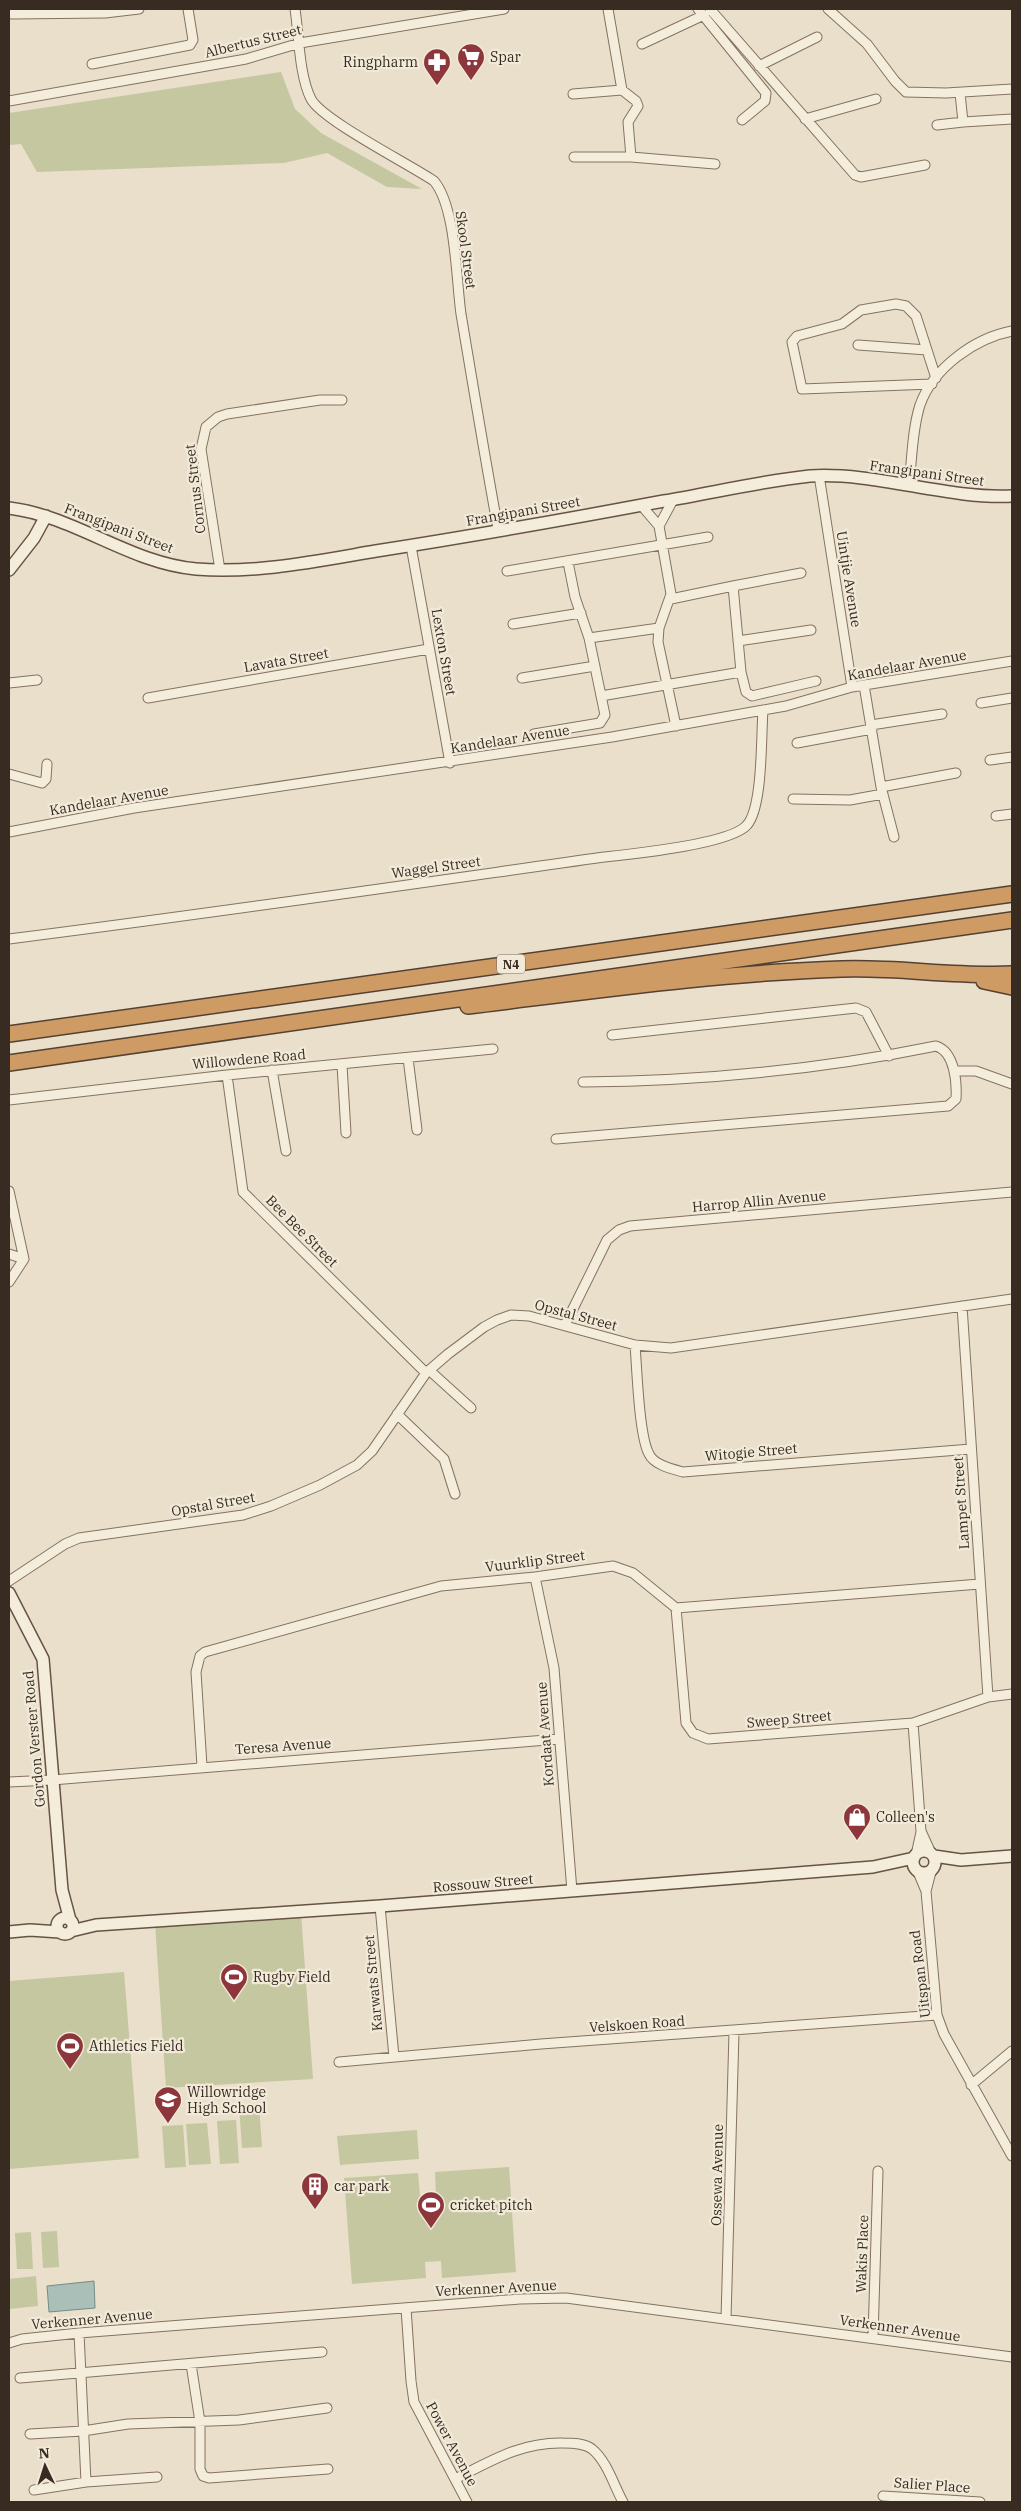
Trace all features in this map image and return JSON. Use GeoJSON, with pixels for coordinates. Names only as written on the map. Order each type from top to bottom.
{"type":"FeatureCollection","features":[{"type":"Feature","properties":{"kind":"highway","name":"N4"},"geometry":{"type":"LineString","coordinates":[[9,1034],[1012,894]]}},
{"type":"Feature","properties":{"kind":"highway","name":"N4"},"geometry":{"type":"LineString","coordinates":[[9,1063],[258,1028],[376,1009],[1012,920]]}},
{"type":"Feature","properties":{"kind":"highway"},"geometry":{"type":"LineString","coordinates":[[258,1028],[417,1013],[727,976],[844,969],[1012,974]]}},
{"type":"Feature","properties":{"kind":"highway"},"geometry":{"type":"LineString","coordinates":[[930,972],[1012,987]]}},
{"type":"Feature","properties":{"kind":"street"},"geometry":{"type":"LineString","coordinates":[[12,14],[105,13],[140,9]]}},
{"type":"Feature","properties":{"kind":"street"},"geometry":{"type":"LineString","coordinates":[[92,64],[190,45],[193,40],[188,9]]}},
{"type":"Feature","properties":{"kind":"street","name":"Skool Street"},"geometry":{"type":"LineString","coordinates":[[295,9],[308,90],[316,105],[331,119],[434,181],[443,195],[448,216],[461,312],[498,529]]}},
{"type":"Feature","properties":{"kind":"street","name":"Albertus Street"},"geometry":{"type":"LineString","coordinates":[[9,101],[246,60],[300,43],[504,9]]}},
{"type":"Feature","properties":{"kind":"street"},"geometry":{"type":"LineString","coordinates":[[608,9],[622,90],[636,101],[638,106],[628,122],[632,157]]}},
{"type":"Feature","properties":{"kind":"street"},"geometry":{"type":"LineString","coordinates":[[828,9],[867,44],[902,90],[912,93],[960,93],[1012,89]]}},
{"type":"Feature","properties":{"kind":"street"},"geometry":{"type":"LineString","coordinates":[[642,44],[704,11]]}},
{"type":"Feature","properties":{"kind":"street"},"geometry":{"type":"LineString","coordinates":[[704,11],[759,66],[857,176],[925,165]]}},
{"type":"Feature","properties":{"kind":"street"},"geometry":{"type":"LineString","coordinates":[[704,11],[766,93],[765,101],[742,120]]}},
{"type":"Feature","properties":{"kind":"street"},"geometry":{"type":"LineString","coordinates":[[759,66],[817,37]]}},
{"type":"Feature","properties":{"kind":"street"},"geometry":{"type":"LineString","coordinates":[[573,94],[622,90]]}},
{"type":"Feature","properties":{"kind":"street"},"geometry":{"type":"LineString","coordinates":[[960,93],[962,122]]}},
{"type":"Feature","properties":{"kind":"street"},"geometry":{"type":"LineString","coordinates":[[805,118],[876,99]]}},
{"type":"Feature","properties":{"kind":"street"},"geometry":{"type":"LineString","coordinates":[[937,125],[1012,119]]}},
{"type":"Feature","properties":{"kind":"street"},"geometry":{"type":"LineString","coordinates":[[574,157],[632,157],[715,164]]}},
{"type":"Feature","properties":{"kind":"street"},"geometry":{"type":"LineString","coordinates":[[896,304],[906,306],[916,316],[927,350],[934,381],[802,389],[792,342],[797,336],[842,324],[861,310],[896,304]]}},
{"type":"Feature","properties":{"kind":"street"},"geometry":{"type":"LineString","coordinates":[[909,485],[919,410],[934,381],[963,354],[985,338],[1012,331]]}},
{"type":"Feature","properties":{"kind":"street"},"geometry":{"type":"LineString","coordinates":[[858,345],[927,350]]}},
{"type":"Feature","properties":{"kind":"street","name":"Cornus Street"},"geometry":{"type":"LineString","coordinates":[[220,570],[201,449],[206,426],[218,417],[227,414],[320,400],[342,400]]}},
{"type":"Feature","properties":{"kind":"street","name":"Frangipani Street"},"geometry":{"type":"LineString","coordinates":[[9,508],[46,516],[69,524],[152,560],[191,568],[220,570],[286,564],[411,546],[498,529],[641,506],[798,477],[819,475],[909,485],[983,496],[1012,496]]}},
{"type":"Feature","properties":{"kind":"street","name":"Uintjie Avenue"},"geometry":{"type":"LineString","coordinates":[[819,475],[852,687]]}},
{"type":"Feature","properties":{"kind":"street"},"geometry":{"type":"LineString","coordinates":[[659,526],[673,500]]}},
{"type":"Feature","properties":{"kind":"street"},"geometry":{"type":"LineString","coordinates":[[641,506],[659,526],[671,599],[659,628],[658,642],[676,726]]}},
{"type":"Feature","properties":{"kind":"street"},"geometry":{"type":"LineString","coordinates":[[9,570],[34,538],[46,516]]}},
{"type":"Feature","properties":{"kind":"street"},"geometry":{"type":"LineString","coordinates":[[507,571],[708,537]]}},
{"type":"Feature","properties":{"kind":"street","name":"Lexton Street"},"geometry":{"type":"LineString","coordinates":[[411,546],[450,763]]}},
{"type":"Feature","properties":{"kind":"street"},"geometry":{"type":"LineString","coordinates":[[534,734],[600,723],[605,715],[589,638],[575,597],[568,562]]}},
{"type":"Feature","properties":{"kind":"street"},"geometry":{"type":"LineString","coordinates":[[671,599],[801,573]]}},
{"type":"Feature","properties":{"kind":"street"},"geometry":{"type":"LineString","coordinates":[[733,586],[741,672],[746,692],[752,696],[816,681]]}},
{"type":"Feature","properties":{"kind":"street"},"geometry":{"type":"LineString","coordinates":[[513,624],[581,613]]}},
{"type":"Feature","properties":{"kind":"street"},"geometry":{"type":"LineString","coordinates":[[589,638],[659,628]]}},
{"type":"Feature","properties":{"kind":"street"},"geometry":{"type":"LineString","coordinates":[[738,641],[811,630]]}},
{"type":"Feature","properties":{"kind":"street","name":"Lavata Street"},"geometry":{"type":"LineString","coordinates":[[148,698],[429,648]]}},
{"type":"Feature","properties":{"kind":"street","name":"Kandelaar Avenue"},"geometry":{"type":"LineString","coordinates":[[9,832],[134,808],[450,763],[676,726],[786,706],[852,687],[1012,661]]}},
{"type":"Feature","properties":{"kind":"street"},"geometry":{"type":"LineString","coordinates":[[522,678],[595,666]]}},
{"type":"Feature","properties":{"kind":"street"},"geometry":{"type":"LineString","coordinates":[[601,696],[741,672]]}},
{"type":"Feature","properties":{"kind":"street"},"geometry":{"type":"LineString","coordinates":[[9,683],[37,680]]}},
{"type":"Feature","properties":{"kind":"street"},"geometry":{"type":"LineString","coordinates":[[864,685],[882,790],[894,837]]}},
{"type":"Feature","properties":{"kind":"street"},"geometry":{"type":"LineString","coordinates":[[981,702],[1012,698]]}},
{"type":"Feature","properties":{"kind":"street","name":"Waggel Street"},"geometry":{"type":"LineString","coordinates":[[9,939],[625,854],[732,836],[747,826],[754,812],[758,789],[763,710]]}},
{"type":"Feature","properties":{"kind":"street"},"geometry":{"type":"LineString","coordinates":[[797,743],[942,714]]}},
{"type":"Feature","properties":{"kind":"street"},"geometry":{"type":"LineString","coordinates":[[990,760],[1012,757]]}},
{"type":"Feature","properties":{"kind":"street"},"geometry":{"type":"LineString","coordinates":[[9,774],[42,784],[46,779],[47,764]]}},
{"type":"Feature","properties":{"kind":"street"},"geometry":{"type":"LineString","coordinates":[[792,799],[850,800],[882,790],[956,773]]}},
{"type":"Feature","properties":{"kind":"street"},"geometry":{"type":"LineString","coordinates":[[996,816],[1012,814]]}},
{"type":"Feature","properties":{"kind":"street"},"geometry":{"type":"LineString","coordinates":[[612,1035],[856,1008],[866,1012],[889,1056]]}},
{"type":"Feature","properties":{"kind":"street"},"geometry":{"type":"LineString","coordinates":[[556,1139],[948,1106],[956,1099],[955,1071],[944,1050],[936,1046],[889,1056],[827,1064],[700,1076],[583,1082]]}},
{"type":"Feature","properties":{"kind":"street","name":"Willowdene Road"},"geometry":{"type":"LineString","coordinates":[[9,1100],[272,1070],[342,1065],[493,1049]]}},
{"type":"Feature","properties":{"kind":"street"},"geometry":{"type":"LineString","coordinates":[[408,1058],[417,1130]]}},
{"type":"Feature","properties":{"kind":"street"},"geometry":{"type":"LineString","coordinates":[[342,1065],[346,1133]]}},
{"type":"Feature","properties":{"kind":"street"},"geometry":{"type":"LineString","coordinates":[[272,1070],[286,1151]]}},
{"type":"Feature","properties":{"kind":"street"},"geometry":{"type":"LineString","coordinates":[[955,1071],[976,1071],[1012,1084]]}},
{"type":"Feature","properties":{"kind":"street","name":"Bee Bee Street"},"geometry":{"type":"LineString","coordinates":[[227,1075],[243,1192],[427,1371],[472,1408]]}},
{"type":"Feature","properties":{"kind":"street"},"geometry":{"type":"LineString","coordinates":[[9,1191],[10,1205],[24,1259],[11,1279]]}},
{"type":"Feature","properties":{"kind":"street","name":"Harrop Allin Avenue"},"geometry":{"type":"LineString","coordinates":[[565,1325],[607,1240],[619,1230],[630,1226],[1012,1192]]}},
{"type":"Feature","properties":{"kind":"street"},"geometry":{"type":"LineString","coordinates":[[9,1254],[24,1259]]}},
{"type":"Feature","properties":{"kind":"street","name":"Opstal Street"},"geometry":{"type":"LineString","coordinates":[[9,1581],[65,1544],[79,1538],[243,1515],[312,1489],[357,1465],[372,1450],[427,1371],[484,1327],[511,1315],[529,1316],[635,1345],[671,1348],[1012,1299]]}},
{"type":"Feature","properties":{"kind":"street","name":"Lampet Street"},"geometry":{"type":"LineString","coordinates":[[962,1306],[988,1697]]}},
{"type":"Feature","properties":{"kind":"street","name":"Witogie Street"},"geometry":{"type":"LineString","coordinates":[[635,1345],[644,1440],[649,1456],[665,1467],[683,1472],[971,1448]]}},
{"type":"Feature","properties":{"kind":"street"},"geometry":{"type":"LineString","coordinates":[[397,1414],[444,1459],[455,1494]]}},
{"type":"Feature","properties":{"kind":"street","name":"Vuurklip Street"},"geometry":{"type":"LineString","coordinates":[[202,1766],[196,1672],[200,1656],[205,1652],[441,1586],[535,1577],[613,1566],[633,1573],[676,1608]]}},
{"type":"Feature","properties":{"kind":"street","name":"Kordaat Avenue"},"geometry":{"type":"LineString","coordinates":[[535,1577],[554,1668],[572,1891]]}},
{"type":"Feature","properties":{"kind":"street"},"geometry":{"type":"LineString","coordinates":[[676,1608],[980,1584]]}},
{"type":"Feature","properties":{"kind":"street","name":"Gordon Verster Road"},"geometry":{"type":"LineString","coordinates":[[9,1593],[43,1659],[47,1688],[52,1780],[65,1924]]}},
{"type":"Feature","properties":{"kind":"street","name":"Sweep Street"},"geometry":{"type":"LineString","coordinates":[[676,1608],[686,1722],[688,1728],[699,1737],[708,1739],[912,1723],[988,1697],[1012,1694]]}},
{"type":"Feature","properties":{"kind":"street"},"geometry":{"type":"LineString","coordinates":[[912,1723],[921,1832],[913,1865],[918,1872],[925,1874],[961,1860]]}},
{"type":"Feature","properties":{"kind":"street","name":"Teresa Avenue"},"geometry":{"type":"LineString","coordinates":[[9,1782],[559,1739]]}},
{"type":"Feature","properties":{"kind":"street"},"geometry":{"type":"LineString","coordinates":[[921,1832],[935,1866],[931,1871]]}},
{"type":"Feature","properties":{"kind":"street"},"geometry":{"type":"LineString","coordinates":[[915,1856],[922,1851],[932,1855],[961,1860],[1012,1856]]}},
{"type":"Feature","properties":{"kind":"street","name":"Rossouw Street"},"geometry":{"type":"LineString","coordinates":[[9,1932],[65,1924],[96,1925],[380,1906],[873,1867],[915,1856]]}},
{"type":"Feature","properties":{"kind":"street","name":"Rossouw Street"},"geometry":{"type":"LineString","coordinates":[[873,1867],[918,1872]]}},
{"type":"Feature","properties":{"kind":"street","name":"Uitspan Road"},"geometry":{"type":"LineString","coordinates":[[926,1891],[931,1871]]}},
{"type":"Feature","properties":{"kind":"street","name":"Uitspan Road"},"geometry":{"type":"LineString","coordinates":[[918,1872],[926,1891],[937,2015],[944,2034],[971,2085],[1012,2156]]}},
{"type":"Feature","properties":{"kind":"street","name":"Karwats Street"},"geometry":{"type":"LineString","coordinates":[[380,1906],[394,2057]]}},
{"type":"Feature","properties":{"kind":"street","name":"Velskoen Road"},"geometry":{"type":"LineString","coordinates":[[339,2062],[937,2015]]}},
{"type":"Feature","properties":{"kind":"street","name":"Ossewa Avenue"},"geometry":{"type":"LineString","coordinates":[[726,2319],[734,2032]]}},
{"type":"Feature","properties":{"kind":"street"},"geometry":{"type":"LineString","coordinates":[[971,2085],[1012,2052]]}},
{"type":"Feature","properties":{"kind":"street","name":"Wakis Place"},"geometry":{"type":"LineString","coordinates":[[873,2338],[878,2171]]}},
{"type":"Feature","properties":{"kind":"street","name":"Verkenner Avenue"},"geometry":{"type":"LineString","coordinates":[[9,2343],[22,2339],[79,2334],[520,2299],[566,2298],[1012,2356]]}},
{"type":"Feature","properties":{"kind":"street","name":"Power Avenue"},"geometry":{"type":"LineString","coordinates":[[406,2308],[414,2402],[467,2502]]}},
{"type":"Feature","properties":{"kind":"street"},"geometry":{"type":"LineString","coordinates":[[79,2334],[86,2482]]}},
{"type":"Feature","properties":{"kind":"street"},"geometry":{"type":"LineString","coordinates":[[20,2378],[322,2352]]}},
{"type":"Feature","properties":{"kind":"street"},"geometry":{"type":"LineString","coordinates":[[190,2364],[200,2422],[200,2469],[206,2477],[328,2469]]}},
{"type":"Feature","properties":{"kind":"street"},"geometry":{"type":"LineString","coordinates":[[30,2434],[83,2432],[128,2424],[200,2422],[327,2408]]}},
{"type":"Feature","properties":{"kind":"street"},"geometry":{"type":"LineString","coordinates":[[455,2479],[509,2451],[528,2445],[551,2442],[582,2444],[591,2448],[599,2456],[623,2502]]}},
{"type":"Feature","properties":{"kind":"street"},"geometry":{"type":"LineString","coordinates":[[34,2490],[86,2482],[157,2477]]}},
{"type":"Feature","properties":{"kind":"street","name":"Salier Place"},"geometry":{"type":"LineString","coordinates":[[883,2496],[980,2502]]}},
{"type":"Feature","properties":{"kind":"green space"},"geometry":{"type":"Polygon","coordinates":[[[281,72],[295,109],[321,133],[422,189],[387,187],[327,153],[284,163],[37,172],[21,144],[9,145],[9,113],[281,72]]]}},
{"type":"Feature","properties":{"kind":"green space","name":"Rugby Field"},"geometry":{"type":"Polygon","coordinates":[[[301,1913],[313,2079],[166,2088],[155,1923],[301,1913]]]}},
{"type":"Feature","properties":{"kind":"green space","name":"Athletics Field"},"geometry":{"type":"Polygon","coordinates":[[[124,1972],[139,2158],[9,2169],[9,1981],[124,1972]]]}},
{"type":"Feature","properties":{"kind":"green space"},"geometry":{"type":"Polygon","coordinates":[[[259,2104],[262,2147],[242,2148],[239,2105],[259,2104]]]}},
{"type":"Feature","properties":{"kind":"green space"},"geometry":{"type":"Polygon","coordinates":[[[236,2120],[239,2163],[220,2164],[217,2121],[236,2120]]]}},
{"type":"Feature","properties":{"kind":"green space"},"geometry":{"type":"Polygon","coordinates":[[[207,2123],[211,2164],[189,2165],[186,2124],[207,2123]]]}},
{"type":"Feature","properties":{"kind":"green space"},"geometry":{"type":"Polygon","coordinates":[[[183,2125],[186,2167],[165,2168],[162,2126],[183,2125]]]}},
{"type":"Feature","properties":{"kind":"green space"},"geometry":{"type":"Polygon","coordinates":[[[417,2130],[419,2159],[340,2165],[337,2136],[417,2130]]]}},
{"type":"Feature","properties":{"kind":"green space"},"geometry":{"type":"Polygon","coordinates":[[[509,2167],[516,2272],[442,2278],[441,2261],[425,2262],[426,2278],[352,2284],[344,2178],[418,2173],[420,2196],[436,2195],[435,2172],[509,2167]]]}},
{"type":"Feature","properties":{"kind":"green space"},"geometry":{"type":"Polygon","coordinates":[[[57,2231],[59,2267],[43,2268],[41,2232],[57,2231]]]}},
{"type":"Feature","properties":{"kind":"green space"},"geometry":{"type":"Polygon","coordinates":[[[31,2232],[33,2269],[17,2269],[15,2233],[31,2232]]]}},
{"type":"Feature","properties":{"kind":"green space"},"geometry":{"type":"Polygon","coordinates":[[[36,2276],[38,2306],[9,2309],[9,2279],[36,2276]]]}},
{"type":"Feature","properties":{"kind":"water"},"geometry":{"type":"Polygon","coordinates":[[[94,2281],[95,2308],[49,2312],[47,2286],[94,2281]]]}},
{"type":"Feature","properties":{"kind":"place","name":"Spar"},"geometry":{"type":"Point","coordinates":[471,81]}},
{"type":"Feature","properties":{"kind":"place","name":"Ringpharm"},"geometry":{"type":"Point","coordinates":[437,86]}},
{"type":"Feature","properties":{"kind":"place","name":"Colleen's"},"geometry":{"type":"Point","coordinates":[857,1841]}},
{"type":"Feature","properties":{"kind":"place","name":"Rugby Field"},"geometry":{"type":"Point","coordinates":[234,2001]}},
{"type":"Feature","properties":{"kind":"place","name":"Athletics Field"},"geometry":{"type":"Point","coordinates":[70,2070]}},
{"type":"Feature","properties":{"kind":"place","name":"Willowridge High School"},"geometry":{"type":"Point","coordinates":[168,2124]}},
{"type":"Feature","properties":{"kind":"place","name":"car park"},"geometry":{"type":"Point","coordinates":[315,2210]}},
{"type":"Feature","properties":{"kind":"place","name":"cricket pitch"},"geometry":{"type":"Point","coordinates":[431,2229]}}]}
